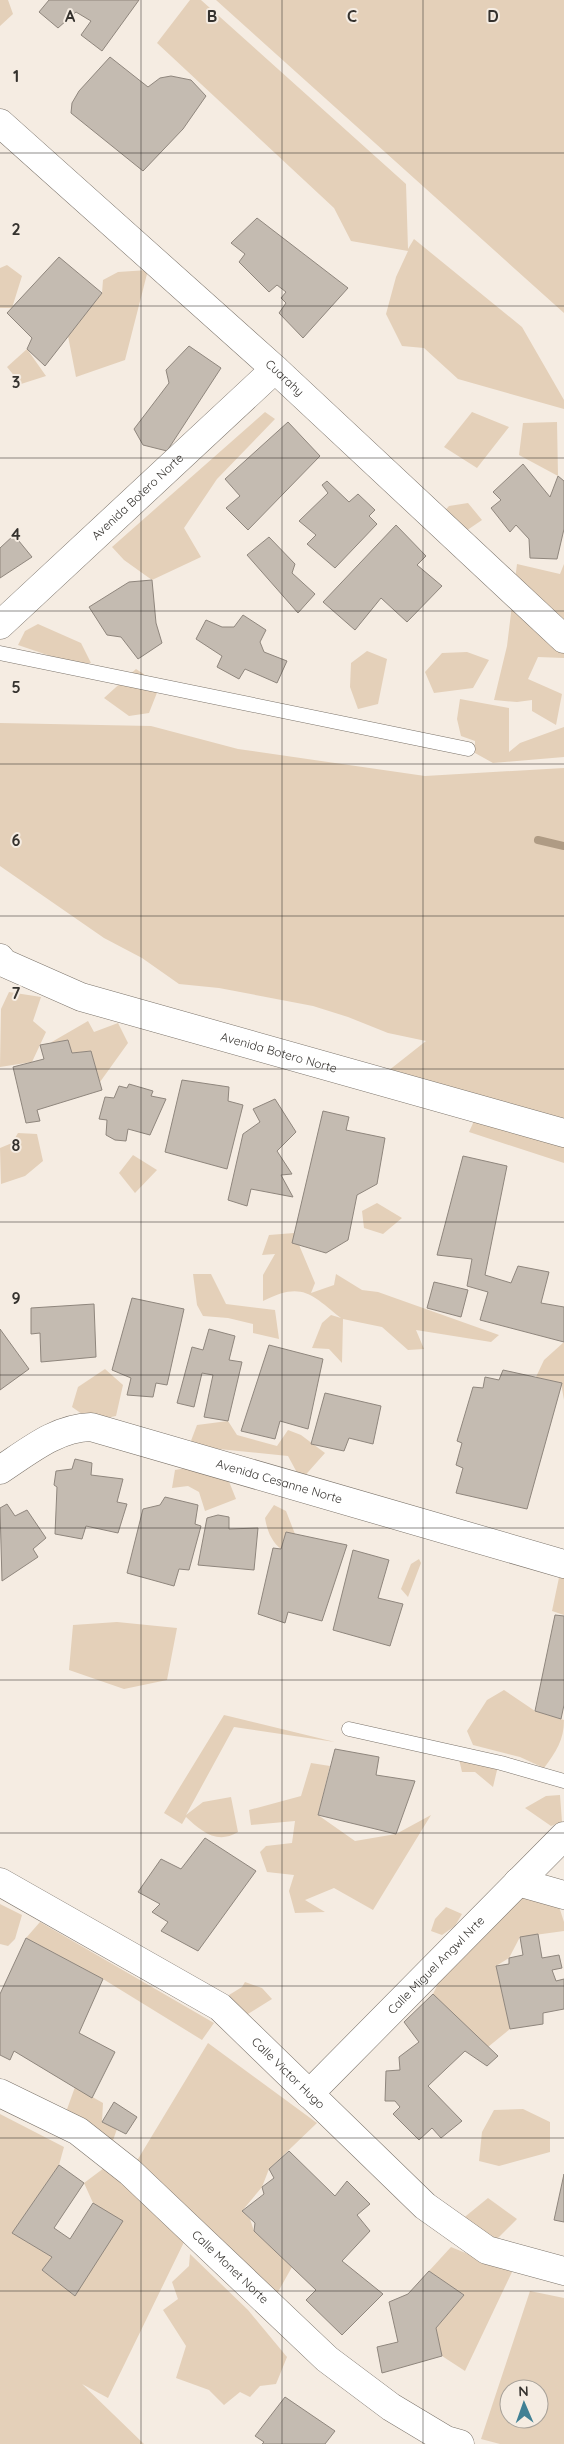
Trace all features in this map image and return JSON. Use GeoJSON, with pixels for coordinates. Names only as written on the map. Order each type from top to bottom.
{"type":"FeatureCollection","features":[{"type":"Feature","properties":{"kind":"street","name":"Cuarahy"},"geometry":{"type":"LineString","coordinates":[[0,123],[275,369],[564,639]]}},
{"type":"Feature","properties":{"kind":"street","name":"Avenida Botero Norte"},"geometry":{"type":"LineString","coordinates":[[0,626],[275,369]]}},
{"type":"Feature","properties":{"kind":"street","name":"Avenida Botero Norte"},"geometry":{"type":"LineString","coordinates":[[1,962],[81,998],[564,1133]]}},
{"type":"Feature","properties":{"kind":"street","name":"Avenida Cesanne Norte"},"geometry":{"type":"LineString","coordinates":[[0,1470],[54,1436],[73,1428],[91,1427],[564,1564]]}},
{"type":"Feature","properties":{"kind":"street","name":"Calle Miguel Angwl Nrte"},"geometry":{"type":"LineString","coordinates":[[309,2094],[564,1836]]}},
{"type":"Feature","properties":{"kind":"street","name":"Calle Victor Hugo"},"geometry":{"type":"LineString","coordinates":[[0,1882],[220,2007],[424,2206],[487,2250],[564,2271]]}},
{"type":"Feature","properties":{"kind":"street"},"geometry":{"type":"LineString","coordinates":[[518,1882],[564,1895]]}},
{"type":"Feature","properties":{"kind":"street","name":"Calle Monet Norte"},"geometry":{"type":"LineString","coordinates":[[0,2093],[78,2131],[130,2172],[327,2359],[391,2407],[446,2440],[460,2444]]}},
{"type":"Feature","properties":{"kind":"lane"},"geometry":{"type":"LineString","coordinates":[[0,653],[468,749]]}},
{"type":"Feature","properties":{"kind":"lane"},"geometry":{"type":"LineString","coordinates":[[350,1728],[501,1763],[564,1781]]}},
{"type":"Feature","properties":{"kind":"shaded area"},"geometry":{"type":"Polygon","coordinates":[[[0,0],[8,0],[13,14],[0,26],[0,0]]]}},
{"type":"Feature","properties":{"kind":"shaded area"},"geometry":{"type":"Polygon","coordinates":[[[190,0],[201,0],[406,184],[408,249],[414,239],[522,327],[564,400],[564,409],[458,379],[424,348],[402,346],[386,314],[396,277],[408,251],[351,241],[334,208],[157,43],[190,0]]]}},
{"type":"Feature","properties":{"kind":"shaded area"},"geometry":{"type":"Polygon","coordinates":[[[216,0],[564,0],[564,313],[216,0]]]}},
{"type":"Feature","properties":{"kind":"shaded area"},"geometry":{"type":"Polygon","coordinates":[[[7,265],[22,276],[12,308],[0,308],[0,268],[7,265]]]}},
{"type":"Feature","properties":{"kind":"shaded area"},"geometry":{"type":"Polygon","coordinates":[[[148,270],[125,360],[76,377],[68,336],[102,293],[103,280],[118,272],[148,270]]]}},
{"type":"Feature","properties":{"kind":"shaded area"},"geometry":{"type":"Polygon","coordinates":[[[27,349],[46,376],[21,384],[7,367],[27,349]]]}},
{"type":"Feature","properties":{"kind":"shaded area"},"geometry":{"type":"Polygon","coordinates":[[[265,412],[275,419],[217,479],[184,528],[201,557],[152,580],[124,560],[112,547],[265,412]]]}},
{"type":"Feature","properties":{"kind":"shaded area"},"geometry":{"type":"Polygon","coordinates":[[[472,412],[509,427],[477,468],[444,447],[472,412]]]}},
{"type":"Feature","properties":{"kind":"shaded area"},"geometry":{"type":"Polygon","coordinates":[[[557,422],[558,476],[519,455],[523,423],[557,422]]]}},
{"type":"Feature","properties":{"kind":"shaded area"},"geometry":{"type":"Polygon","coordinates":[[[468,503],[482,520],[463,533],[441,515],[449,506],[468,503]]]}},
{"type":"Feature","properties":{"kind":"shaded area"},"geometry":{"type":"Polygon","coordinates":[[[517,564],[560,574],[564,564],[564,658],[538,657],[528,679],[562,694],[556,725],[532,711],[532,700],[517,702],[494,700],[507,646],[517,564]]]}},
{"type":"Feature","properties":{"kind":"shaded area"},"geometry":{"type":"Polygon","coordinates":[[[38,624],[81,643],[91,663],[71,663],[18,645],[25,631],[38,624]]]}},
{"type":"Feature","properties":{"kind":"shaded area"},"geometry":{"type":"Polygon","coordinates":[[[367,651],[387,659],[378,704],[358,709],[350,687],[351,663],[367,651]]]}},
{"type":"Feature","properties":{"kind":"shaded area"},"geometry":{"type":"Polygon","coordinates":[[[467,652],[489,660],[473,688],[434,693],[425,672],[442,653],[467,652]]]}},
{"type":"Feature","properties":{"kind":"shaded area"},"geometry":{"type":"Polygon","coordinates":[[[136,669],[160,685],[149,713],[129,716],[104,698],[136,669]]]}},
{"type":"Feature","properties":{"kind":"shaded area"},"geometry":{"type":"Polygon","coordinates":[[[460,699],[509,708],[509,752],[520,743],[564,727],[564,757],[493,763],[475,753],[475,741],[461,736],[457,719],[460,699]]]}},
{"type":"Feature","properties":{"kind":"shaded area"},"geometry":{"type":"Polygon","coordinates":[[[0,723],[151,726],[238,749],[425,776],[564,768],[564,1119],[388,1071],[426,1041],[388,1033],[348,1017],[313,1006],[219,988],[179,984],[142,958],[104,938],[0,866],[0,723]]]}},
{"type":"Feature","properties":{"kind":"shaded area"},"geometry":{"type":"Polygon","coordinates":[[[9,992],[41,997],[33,1021],[46,1032],[32,1062],[0,1067],[1,1009],[9,992]]]}},
{"type":"Feature","properties":{"kind":"shaded area"},"geometry":{"type":"Polygon","coordinates":[[[88,1021],[94,1032],[118,1023],[128,1043],[100,1082],[91,1051],[72,1053],[68,1040],[50,1043],[88,1021]]]}},
{"type":"Feature","properties":{"kind":"shaded area"},"geometry":{"type":"Polygon","coordinates":[[[474,1121],[564,1147],[564,1163],[469,1132],[474,1121]]]}},
{"type":"Feature","properties":{"kind":"shaded area"},"geometry":{"type":"Polygon","coordinates":[[[18,1133],[37,1134],[43,1161],[25,1176],[1,1184],[0,1148],[12,1143],[18,1133]]]}},
{"type":"Feature","properties":{"kind":"shaded area"},"geometry":{"type":"Polygon","coordinates":[[[133,1155],[157,1170],[135,1193],[119,1173],[133,1155]]]}},
{"type":"Feature","properties":{"kind":"shaded area"},"geometry":{"type":"Polygon","coordinates":[[[377,1203],[402,1218],[383,1234],[364,1228],[362,1211],[377,1203]]]}},
{"type":"Feature","properties":{"kind":"shaded area"},"geometry":{"type":"Polygon","coordinates":[[[294,1233],[315,1283],[311,1293],[334,1285],[336,1274],[362,1290],[378,1292],[499,1335],[491,1342],[416,1330],[424,1349],[408,1350],[382,1327],[343,1319],[342,1363],[329,1349],[312,1348],[322,1323],[331,1315],[341,1318],[322,1302],[297,1291],[276,1295],[263,1301],[263,1275],[275,1254],[262,1255],[269,1235],[294,1233]]]}},
{"type":"Feature","properties":{"kind":"shaded area"},"geometry":{"type":"Polygon","coordinates":[[[193,1274],[211,1274],[226,1304],[275,1310],[279,1339],[253,1333],[253,1324],[228,1318],[203,1316],[197,1305],[193,1274]]]}},
{"type":"Feature","properties":{"kind":"shaded area"},"geometry":{"type":"Polygon","coordinates":[[[564,1342],[564,1400],[561,1383],[536,1377],[544,1360],[564,1342]]]}},
{"type":"Feature","properties":{"kind":"shaded area"},"geometry":{"type":"Polygon","coordinates":[[[105,1369],[123,1385],[116,1416],[92,1421],[72,1407],[78,1387],[105,1369]]]}},
{"type":"Feature","properties":{"kind":"shaded area"},"geometry":{"type":"Polygon","coordinates":[[[228,1421],[237,1435],[277,1446],[288,1430],[301,1435],[325,1453],[301,1480],[288,1456],[189,1446],[197,1425],[228,1421]]]}},
{"type":"Feature","properties":{"kind":"shaded area"},"geometry":{"type":"Polygon","coordinates":[[[191,1467],[228,1479],[236,1499],[205,1511],[199,1492],[188,1486],[172,1488],[175,1470],[191,1467]]]}},
{"type":"Feature","properties":{"kind":"shaded area"},"geometry":{"type":"Polygon","coordinates":[[[274,1505],[286,1511],[295,1534],[286,1532],[281,1549],[270,1535],[265,1518],[274,1505]]]}},
{"type":"Feature","properties":{"kind":"shaded area"},"geometry":{"type":"Polygon","coordinates":[[[419,1559],[421,1563],[408,1597],[401,1589],[411,1564],[419,1559]]]}},
{"type":"Feature","properties":{"kind":"shaded area"},"geometry":{"type":"Polygon","coordinates":[[[561,1568],[564,1569],[564,1615],[552,1611],[561,1568]]]}},
{"type":"Feature","properties":{"kind":"shaded area"},"geometry":{"type":"Polygon","coordinates":[[[117,1622],[177,1628],[167,1680],[124,1689],[69,1670],[73,1625],[117,1622]]]}},
{"type":"Feature","properties":{"kind":"shaded area"},"geometry":{"type":"Polygon","coordinates":[[[504,1690],[535,1711],[564,1720],[563,1734],[552,1757],[544,1768],[520,1757],[473,1745],[467,1731],[487,1700],[504,1690]]]}},
{"type":"Feature","properties":{"kind":"shaded area"},"geometry":{"type":"Polygon","coordinates":[[[224,1715],[335,1742],[234,1727],[186,1815],[203,1802],[231,1797],[238,1832],[230,1836],[216,1837],[198,1827],[186,1817],[182,1824],[164,1813],[224,1715]]]}},
{"type":"Feature","properties":{"kind":"shaded area"},"geometry":{"type":"Polygon","coordinates":[[[458,1755],[498,1766],[493,1787],[475,1772],[462,1772],[458,1755]]]}},
{"type":"Feature","properties":{"kind":"shaded area"},"geometry":{"type":"Polygon","coordinates":[[[311,1763],[330,1766],[318,1815],[355,1841],[396,1834],[431,1815],[373,1910],[334,1888],[305,1900],[325,1912],[295,1913],[289,1891],[294,1875],[267,1872],[260,1852],[266,1846],[292,1843],[295,1821],[251,1825],[249,1810],[301,1796],[311,1763]]]}},
{"type":"Feature","properties":{"kind":"shaded area"},"geometry":{"type":"Polygon","coordinates":[[[560,1795],[562,1822],[551,1826],[525,1808],[546,1796],[560,1795]]]}},
{"type":"Feature","properties":{"kind":"shaded area"},"geometry":{"type":"Polygon","coordinates":[[[555,1894],[564,1922],[564,1931],[520,1937],[509,1958],[496,1966],[510,2029],[488,2047],[433,1994],[445,1969],[516,1895],[555,1894]]]}},
{"type":"Feature","properties":{"kind":"shaded area"},"geometry":{"type":"Polygon","coordinates":[[[0,1904],[22,1915],[15,1939],[8,1946],[0,1944],[0,1904]]]}},
{"type":"Feature","properties":{"kind":"shaded area"},"geometry":{"type":"Polygon","coordinates":[[[446,1907],[462,1914],[455,1926],[442,1935],[431,1931],[435,1919],[446,1907]]]}},
{"type":"Feature","properties":{"kind":"shaded area"},"geometry":{"type":"Polygon","coordinates":[[[40,1922],[214,2023],[202,2040],[103,1979],[26,1938],[40,1922]]]}},
{"type":"Feature","properties":{"kind":"shaded area"},"geometry":{"type":"Polygon","coordinates":[[[245,1982],[262,1988],[272,1999],[243,2017],[230,2006],[229,1995],[242,1987],[245,1982]]]}},
{"type":"Feature","properties":{"kind":"shaded area"},"geometry":{"type":"Polygon","coordinates":[[[208,2043],[317,2123],[269,2169],[262,2187],[242,2211],[250,2219],[254,2231],[292,2267],[274,2299],[132,2169],[208,2043]]]}},
{"type":"Feature","properties":{"kind":"shaded area"},"geometry":{"type":"Polygon","coordinates":[[[75,2087],[103,2103],[102,2122],[117,2129],[111,2146],[66,2112],[75,2087]]]}},
{"type":"Feature","properties":{"kind":"shaded area"},"geometry":{"type":"Polygon","coordinates":[[[523,2109],[550,2122],[550,2152],[499,2166],[479,2161],[482,2132],[494,2110],[523,2109]]]}},
{"type":"Feature","properties":{"kind":"shaded area"},"geometry":{"type":"Polygon","coordinates":[[[0,2114],[64,2147],[59,2165],[12,2233],[52,2257],[42,2270],[74,2295],[93,2203],[84,2183],[112,2162],[186,2238],[108,2398],[82,2384],[144,2444],[0,2444],[0,2114]]]}},
{"type":"Feature","properties":{"kind":"shaded area"},"geometry":{"type":"Polygon","coordinates":[[[488,2198],[517,2219],[489,2247],[461,2220],[488,2198]]]}},
{"type":"Feature","properties":{"kind":"shaded area"},"geometry":{"type":"Polygon","coordinates":[[[451,2247],[512,2272],[465,2371],[442,2356],[436,2328],[464,2295],[429,2271],[451,2247]]]}},
{"type":"Feature","properties":{"kind":"shaded area"},"geometry":{"type":"Polygon","coordinates":[[[190,2254],[248,2310],[287,2357],[276,2384],[260,2386],[250,2397],[240,2392],[224,2405],[209,2390],[176,2378],[186,2346],[163,2310],[178,2299],[172,2282],[189,2266],[190,2254]]]}},
{"type":"Feature","properties":{"kind":"shaded area"},"geometry":{"type":"Polygon","coordinates":[[[530,2291],[564,2298],[564,2444],[500,2444],[481,2439],[499,2385],[499,2429],[549,2429],[549,2379],[501,2379],[530,2291]]]}},
{"type":"Feature","properties":{"kind":"building"},"geometry":{"type":"Polygon","coordinates":[[[49,0],[139,0],[102,51],[81,35],[91,21],[76,12],[58,28],[39,12],[49,0]]]}},
{"type":"Feature","properties":{"kind":"building"},"geometry":{"type":"Polygon","coordinates":[[[110,57],[148,87],[160,78],[171,76],[191,80],[206,96],[183,129],[143,171],[71,113],[72,103],[79,91],[110,57]]]}},
{"type":"Feature","properties":{"kind":"building"},"geometry":{"type":"Polygon","coordinates":[[[257,218],[348,288],[303,338],[279,313],[286,303],[281,298],[286,292],[277,285],[269,292],[239,262],[245,254],[231,243],[257,218]]]}},
{"type":"Feature","properties":{"kind":"building"},"geometry":{"type":"Polygon","coordinates":[[[59,257],[102,293],[45,366],[27,349],[32,338],[7,313],[59,257]]]}},
{"type":"Feature","properties":{"kind":"building"},"geometry":{"type":"Polygon","coordinates":[[[189,346],[221,368],[167,451],[143,445],[134,429],[169,383],[166,370],[189,346]]]}},
{"type":"Feature","properties":{"kind":"building"},"geometry":{"type":"Polygon","coordinates":[[[288,422],[320,456],[248,530],[226,508],[240,496],[225,479],[288,422]]]}},
{"type":"Feature","properties":{"kind":"building"},"geometry":{"type":"Polygon","coordinates":[[[523,464],[550,497],[558,476],[564,481],[564,529],[557,559],[530,558],[529,539],[516,525],[510,532],[491,508],[501,500],[493,492],[523,464]]]}},
{"type":"Feature","properties":{"kind":"building"},"geometry":{"type":"Polygon","coordinates":[[[327,481],[349,502],[358,494],[375,510],[369,516],[377,524],[335,568],[307,544],[316,535],[299,521],[328,493],[322,485],[327,481]]]}},
{"type":"Feature","properties":{"kind":"building"},"geometry":{"type":"Polygon","coordinates":[[[396,525],[426,556],[417,565],[442,586],[407,622],[381,598],[355,630],[323,602],[396,525]]]}},
{"type":"Feature","properties":{"kind":"building"},"geometry":{"type":"Polygon","coordinates":[[[14,535],[32,557],[0,578],[0,548],[14,535]]]}},
{"type":"Feature","properties":{"kind":"building"},"geometry":{"type":"Polygon","coordinates":[[[269,537],[295,564],[292,573],[315,594],[298,613],[247,555],[269,537]]]}},
{"type":"Feature","properties":{"kind":"building"},"geometry":{"type":"Polygon","coordinates":[[[152,580],[156,623],[162,643],[138,659],[121,637],[107,635],[89,607],[129,582],[152,580]]]}},
{"type":"Feature","properties":{"kind":"building"},"geometry":{"type":"Polygon","coordinates":[[[243,615],[266,630],[260,642],[264,652],[287,661],[277,683],[245,669],[239,679],[217,667],[222,656],[196,639],[206,620],[222,627],[234,627],[243,615]]]}},
{"type":"Feature","properties":{"kind":"building"},"geometry":{"type":"Polygon","coordinates":[[[68,1040],[72,1053],[91,1051],[102,1090],[37,1110],[40,1121],[26,1123],[13,1067],[44,1059],[40,1045],[68,1040]]]}},
{"type":"Feature","properties":{"kind":"building"},"geometry":{"type":"Polygon","coordinates":[[[182,1080],[229,1087],[228,1101],[243,1105],[227,1169],[165,1152],[182,1080]]]}},
{"type":"Feature","properties":{"kind":"building"},"geometry":{"type":"Polygon","coordinates":[[[129,1084],[153,1091],[151,1096],[166,1099],[150,1135],[128,1129],[126,1141],[115,1140],[106,1135],[107,1120],[99,1119],[105,1097],[114,1098],[119,1086],[127,1088],[129,1084]]]}},
{"type":"Feature","properties":{"kind":"building"},"geometry":{"type":"Polygon","coordinates":[[[275,1099],[296,1132],[277,1151],[292,1174],[281,1175],[293,1197],[251,1189],[247,1206],[228,1200],[243,1134],[260,1122],[253,1109],[275,1099]]]}},
{"type":"Feature","properties":{"kind":"building"},"geometry":{"type":"Polygon","coordinates":[[[323,1111],[349,1117],[346,1130],[385,1138],[377,1184],[357,1195],[348,1240],[326,1253],[292,1243],[323,1111]]]}},
{"type":"Feature","properties":{"kind":"building"},"geometry":{"type":"Polygon","coordinates":[[[463,1156],[507,1166],[485,1275],[511,1283],[518,1266],[549,1272],[541,1303],[564,1307],[564,1342],[480,1320],[488,1292],[467,1286],[472,1259],[437,1255],[463,1156]]]}},
{"type":"Feature","properties":{"kind":"building"},"geometry":{"type":"Polygon","coordinates":[[[434,1282],[468,1290],[461,1317],[427,1308],[434,1282]]]}},
{"type":"Feature","properties":{"kind":"building"},"geometry":{"type":"Polygon","coordinates":[[[132,1298],[184,1309],[167,1385],[156,1383],[153,1397],[127,1395],[131,1378],[112,1370],[132,1298]]]}},
{"type":"Feature","properties":{"kind":"building"},"geometry":{"type":"Polygon","coordinates":[[[94,1304],[96,1357],[41,1362],[40,1333],[31,1334],[31,1308],[94,1304]]]}},
{"type":"Feature","properties":{"kind":"building"},"geometry":{"type":"Polygon","coordinates":[[[0,1329],[29,1369],[0,1390],[0,1329]]]}},
{"type":"Feature","properties":{"kind":"building"},"geometry":{"type":"Polygon","coordinates":[[[209,1329],[235,1336],[229,1360],[242,1362],[228,1421],[204,1417],[213,1375],[202,1373],[194,1407],[177,1403],[192,1347],[203,1350],[209,1329]]]}},
{"type":"Feature","properties":{"kind":"building"},"geometry":{"type":"Polygon","coordinates":[[[269,1345],[323,1359],[308,1429],[280,1421],[275,1439],[241,1431],[269,1345]]]}},
{"type":"Feature","properties":{"kind":"building"},"geometry":{"type":"Polygon","coordinates":[[[503,1370],[562,1383],[527,1509],[456,1493],[463,1468],[456,1465],[462,1443],[457,1441],[473,1387],[483,1388],[485,1377],[499,1380],[503,1370]]]}},
{"type":"Feature","properties":{"kind":"building"},"geometry":{"type":"Polygon","coordinates":[[[325,1393],[381,1406],[373,1444],[349,1438],[344,1451],[311,1444],[325,1393]]]}},
{"type":"Feature","properties":{"kind":"building"},"geometry":{"type":"Polygon","coordinates":[[[75,1459],[92,1463],[91,1475],[123,1479],[117,1502],[127,1504],[118,1533],[86,1526],[82,1539],[55,1534],[57,1487],[54,1485],[56,1471],[72,1469],[75,1459]]]}},
{"type":"Feature","properties":{"kind":"building"},"geometry":{"type":"Polygon","coordinates":[[[165,1497],[198,1505],[195,1524],[201,1526],[189,1570],[179,1569],[174,1586],[127,1573],[143,1509],[160,1505],[165,1497]]]}},
{"type":"Feature","properties":{"kind":"building"},"geometry":{"type":"Polygon","coordinates":[[[7,1504],[15,1516],[27,1510],[46,1538],[33,1549],[38,1557],[2,1581],[0,1508],[7,1504]]]}},
{"type":"Feature","properties":{"kind":"building"},"geometry":{"type":"Polygon","coordinates":[[[218,1515],[229,1517],[229,1529],[258,1528],[254,1570],[198,1565],[207,1518],[218,1515]]]}},
{"type":"Feature","properties":{"kind":"building"},"geometry":{"type":"Polygon","coordinates":[[[286,1532],[347,1545],[322,1621],[288,1612],[285,1623],[258,1614],[273,1548],[281,1549],[286,1532]]]}},
{"type":"Feature","properties":{"kind":"building"},"geometry":{"type":"Polygon","coordinates":[[[353,1550],[389,1560],[378,1598],[403,1604],[390,1646],[333,1630],[353,1550]]]}},
{"type":"Feature","properties":{"kind":"building"},"geometry":{"type":"Polygon","coordinates":[[[555,1615],[564,1616],[564,1705],[561,1719],[535,1711],[555,1615]]]}},
{"type":"Feature","properties":{"kind":"building"},"geometry":{"type":"Polygon","coordinates":[[[335,1749],[379,1757],[376,1775],[415,1781],[396,1834],[318,1815],[335,1749]]]}},
{"type":"Feature","properties":{"kind":"building"},"geometry":{"type":"Polygon","coordinates":[[[205,1838],[256,1871],[198,1951],[161,1931],[168,1922],[152,1912],[160,1904],[138,1892],[161,1859],[181,1869],[205,1838]]]}},
{"type":"Feature","properties":{"kind":"building"},"geometry":{"type":"Polygon","coordinates":[[[538,1934],[542,1958],[559,1955],[562,1968],[552,1970],[556,1981],[564,1979],[564,2009],[543,2013],[543,2024],[510,2029],[496,1966],[509,1964],[509,1958],[523,1955],[520,1937],[538,1934]]]}},
{"type":"Feature","properties":{"kind":"building"},"geometry":{"type":"Polygon","coordinates":[[[26,1938],[103,1979],[79,2033],[115,2052],[92,2098],[14,2051],[10,2060],[0,2055],[0,1994],[26,1938]]]}},
{"type":"Feature","properties":{"kind":"building"},"geometry":{"type":"Polygon","coordinates":[[[433,1994],[498,2056],[487,2066],[465,2051],[428,2086],[462,2121],[441,2138],[432,2128],[419,2140],[393,2114],[400,2107],[395,2101],[385,2101],[386,2071],[400,2070],[399,2057],[419,2042],[404,2022],[433,1994]]]}},
{"type":"Feature","properties":{"kind":"building"},"geometry":{"type":"Polygon","coordinates":[[[114,2102],[137,2117],[126,2134],[102,2122],[114,2102]]]}},
{"type":"Feature","properties":{"kind":"building"},"geometry":{"type":"Polygon","coordinates":[[[289,2151],[335,2196],[347,2181],[370,2204],[357,2215],[370,2231],[342,2261],[383,2294],[342,2335],[306,2300],[316,2290],[254,2231],[255,2223],[242,2211],[264,2194],[262,2187],[274,2178],[269,2169],[289,2151]]]}},
{"type":"Feature","properties":{"kind":"building"},"geometry":{"type":"Polygon","coordinates":[[[59,2165],[84,2183],[54,2228],[70,2239],[93,2203],[123,2221],[75,2296],[42,2270],[52,2257],[12,2233],[59,2165]]]}},
{"type":"Feature","properties":{"kind":"building"},"geometry":{"type":"Polygon","coordinates":[[[564,2174],[564,2222],[554,2220],[564,2174]]]}},
{"type":"Feature","properties":{"kind":"building"},"geometry":{"type":"Polygon","coordinates":[[[429,2271],[464,2295],[436,2328],[442,2356],[382,2373],[377,2347],[398,2342],[389,2302],[408,2294],[429,2271]]]}},
{"type":"Feature","properties":{"kind":"building"},"geometry":{"type":"Polygon","coordinates":[[[285,2397],[335,2431],[325,2444],[262,2444],[264,2442],[255,2436],[285,2397]]]}},
{"type":"Feature","properties":{"kind":"waterway"},"geometry":{"type":"LineString","coordinates":[[538,840],[564,846]]}}]}
